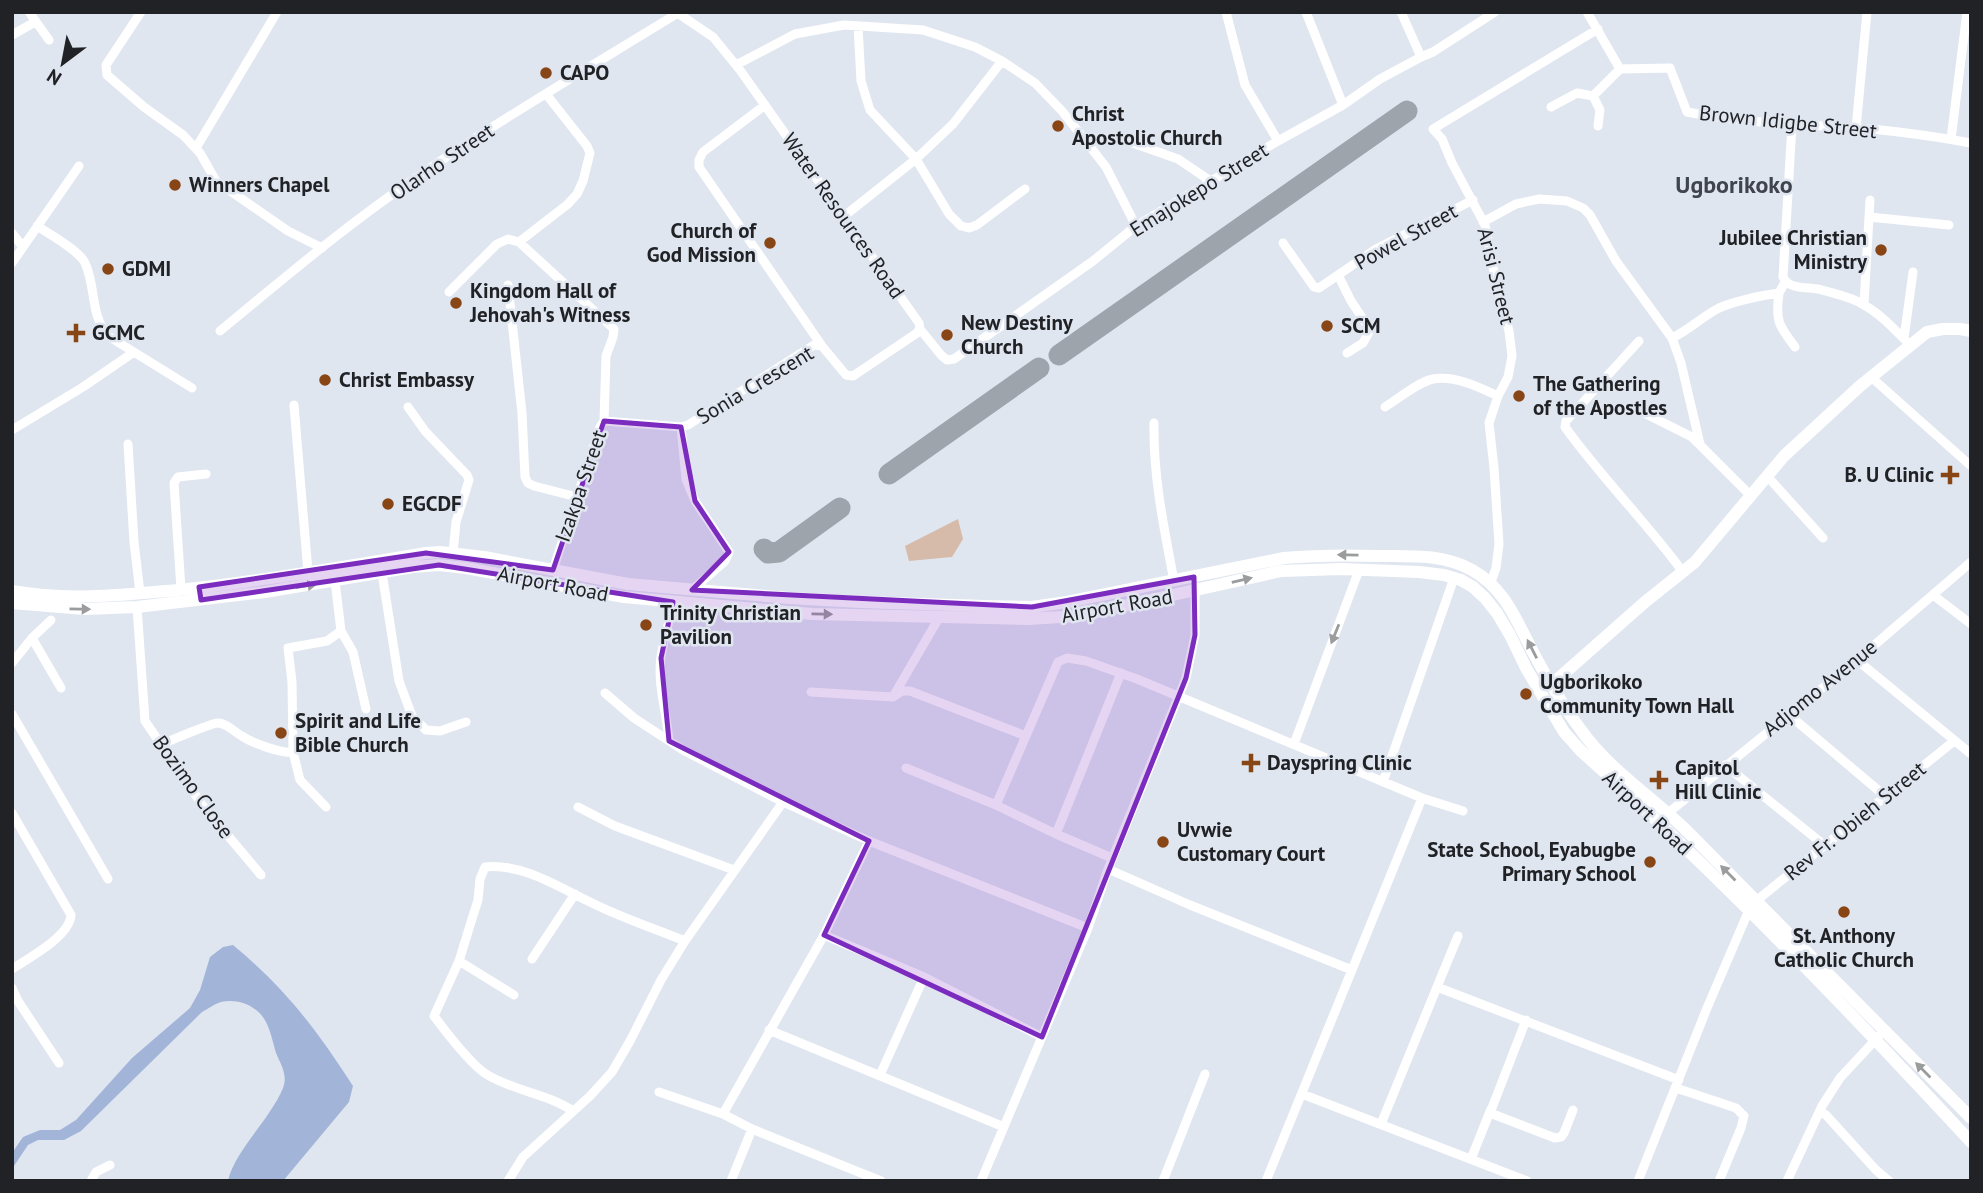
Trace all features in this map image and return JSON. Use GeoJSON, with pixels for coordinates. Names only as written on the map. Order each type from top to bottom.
{"type":"FeatureCollection","features":[{"type":"Feature","properties":{"kind":"main road"},"geometry":{"type":"LineString","coordinates":[[1552,684],[1695,562],[1784,456],[1907,342],[1927,332],[1951,329],[1971,331]]}},
{"type":"Feature","properties":{"kind":"main road","name":"Airport Road"},"geometry":{"type":"LineString","coordinates":[[12,603],[85,609],[137,607],[237,584],[426,553],[453,553],[628,584],[940,616],[1028,620],[1078,616],[1281,571],[1419,572],[1454,578],[1473,587],[1497,613],[1553,715],[1581,751],[1753,906]]}},
{"type":"Feature","properties":{"kind":"main road","name":"Airport Road"},"geometry":{"type":"LineString","coordinates":[[12,591],[62,597],[109,596],[181,589],[200,594],[335,581],[426,566],[467,568],[624,597],[812,614],[860,608],[1032,607],[1284,558],[1320,555],[1430,557],[1453,561],[1491,582],[1514,614],[1552,684],[1596,749],[1668,813],[1753,906],[1875,1030],[1971,1118]]}},
{"type":"Feature","properties":{"kind":"main road","name":"Airport Road"},"geometry":{"type":"LineString","coordinates":[[1875,1030],[1971,1142]]}},
{"type":"Feature","properties":{"kind":"street"},"geometry":{"type":"LineString","coordinates":[[29,12],[49,40]]}},
{"type":"Feature","properties":{"kind":"street"},"geometry":{"type":"LineString","coordinates":[[141,12],[106,65],[107,75],[144,107],[183,135],[200,153],[216,181],[288,232],[322,248]]}},
{"type":"Feature","properties":{"kind":"street"},"geometry":{"type":"LineString","coordinates":[[196,148],[277,12]]}},
{"type":"Feature","properties":{"kind":"street"},"geometry":{"type":"LineString","coordinates":[[1226,12],[1245,85],[1278,141]]}},
{"type":"Feature","properties":{"kind":"street"},"geometry":{"type":"LineString","coordinates":[[1306,12],[1343,105]]}},
{"type":"Feature","properties":{"kind":"street"},"geometry":{"type":"LineString","coordinates":[[1401,12],[1421,57]]}},
{"type":"Feature","properties":{"kind":"street","name":"Emajokepo Street"},"geometry":{"type":"LineString","coordinates":[[920,328],[941,355],[947,360],[954,359],[1093,261],[1136,226],[1343,105],[1380,79],[1433,52],[1494,12]]}},
{"type":"Feature","properties":{"kind":"street"},"geometry":{"type":"LineString","coordinates":[[1587,12],[1620,69],[1593,96]]}},
{"type":"Feature","properties":{"kind":"street"},"geometry":{"type":"LineString","coordinates":[[1856,128],[1867,12]]}},
{"type":"Feature","properties":{"kind":"street"},"geometry":{"type":"LineString","coordinates":[[1951,139],[1968,12]]}},
{"type":"Feature","properties":{"kind":"street","name":"Water Resources Road"},"geometry":{"type":"LineString","coordinates":[[677,13],[713,37],[736,65],[920,328]]}},
{"type":"Feature","properties":{"kind":"street","name":"Olarho Street"},"geometry":{"type":"LineString","coordinates":[[220,331],[322,248],[415,178],[677,13]]}},
{"type":"Feature","properties":{"kind":"street"},"geometry":{"type":"LineString","coordinates":[[12,35],[35,22]]}},
{"type":"Feature","properties":{"kind":"street"},"geometry":{"type":"LineString","coordinates":[[736,65],[795,34],[844,25],[923,30],[975,47],[1035,83],[1082,135],[1106,167],[1136,226]]}},
{"type":"Feature","properties":{"kind":"street"},"geometry":{"type":"LineString","coordinates":[[858,26],[861,81],[870,110],[916,159],[950,214],[961,226],[969,228],[977,225],[1025,189]]}},
{"type":"Feature","properties":{"kind":"street","name":"Arisi Street"},"geometry":{"type":"LineString","coordinates":[[1491,582],[1499,544],[1489,423],[1508,377],[1512,356],[1509,331],[1483,222],[1442,139],[1433,129],[1598,29]]}},
{"type":"Feature","properties":{"kind":"street"},"geometry":{"type":"LineString","coordinates":[[843,217],[916,159],[953,124],[1002,61]]}},
{"type":"Feature","properties":{"kind":"street","name":"Brown Idigbe Street"},"geometry":{"type":"LineString","coordinates":[[1620,69],[1670,68],[1687,112],[1792,125],[1856,128],[1971,143]]}},
{"type":"Feature","properties":{"kind":"street"},"geometry":{"type":"LineString","coordinates":[[1551,107],[1577,93],[1593,96]]}},
{"type":"Feature","properties":{"kind":"street"},"geometry":{"type":"LineString","coordinates":[[449,292],[497,244],[509,239],[519,242],[577,194],[590,153],[546,94]]}},
{"type":"Feature","properties":{"kind":"street"},"geometry":{"type":"LineString","coordinates":[[1593,96],[1600,110],[1598,126]]}},
{"type":"Feature","properties":{"kind":"street"},"geometry":{"type":"LineString","coordinates":[[765,105],[703,152],[699,167],[822,345],[846,375],[853,376],[917,333],[920,328]]}},
{"type":"Feature","properties":{"kind":"street"},"geometry":{"type":"LineString","coordinates":[[1792,125],[1783,277],[1785,282],[1864,304],[1907,342]]}},
{"type":"Feature","properties":{"kind":"street"},"geometry":{"type":"LineString","coordinates":[[1124,140],[1178,159],[1212,182]]}},
{"type":"Feature","properties":{"kind":"street"},"geometry":{"type":"LineString","coordinates":[[12,263],[79,166]]}},
{"type":"Feature","properties":{"kind":"street"},"geometry":{"type":"LineString","coordinates":[[1483,222],[1516,204],[1539,199],[1567,201],[1583,208],[1590,215],[1616,261],[1672,338],[1681,363],[1700,444]]}},
{"type":"Feature","properties":{"kind":"street","name":"Powel Street"},"geometry":{"type":"LineString","coordinates":[[1283,243],[1314,287],[1319,288],[1376,249],[1473,200]]}},
{"type":"Feature","properties":{"kind":"street"},"geometry":{"type":"LineString","coordinates":[[1864,304],[1870,200]]}},
{"type":"Feature","properties":{"kind":"street"},"geometry":{"type":"LineString","coordinates":[[1869,217],[1949,225]]}},
{"type":"Feature","properties":{"kind":"street"},"geometry":{"type":"LineString","coordinates":[[37,226],[85,261],[100,327],[108,335],[192,388]]}},
{"type":"Feature","properties":{"kind":"street"},"geometry":{"type":"LineString","coordinates":[[12,233],[23,247]]}},
{"type":"Feature","properties":{"kind":"street","name":"Izakpa Street"},"geometry":{"type":"LineString","coordinates":[[519,242],[614,329],[606,356],[604,421],[553,570]]}},
{"type":"Feature","properties":{"kind":"street"},"geometry":{"type":"LineString","coordinates":[[1907,342],[1913,272]]}},
{"type":"Feature","properties":{"kind":"street"},"geometry":{"type":"LineString","coordinates":[[1338,275],[1369,332],[1363,342],[1347,353]]}},
{"type":"Feature","properties":{"kind":"street"},"geometry":{"type":"LineString","coordinates":[[1785,282],[1779,293],[1777,306],[1779,325],[1795,347]]}},
{"type":"Feature","properties":{"kind":"street"},"geometry":{"type":"LineString","coordinates":[[508,285],[522,413],[525,477],[528,483],[534,486],[577,497]]}},
{"type":"Feature","properties":{"kind":"street"},"geometry":{"type":"LineString","coordinates":[[1672,338],[1718,309],[1779,293]]}},
{"type":"Feature","properties":{"kind":"street"},"geometry":{"type":"LineString","coordinates":[[1639,341],[1566,421],[1564,427],[1662,543],[1683,572]]}},
{"type":"Feature","properties":{"kind":"street","name":"Sonia Crescent"},"geometry":{"type":"LineString","coordinates":[[604,421],[681,427],[688,425],[814,345],[822,345]]}},
{"type":"Feature","properties":{"kind":"street"},"geometry":{"type":"LineString","coordinates":[[12,430],[134,352]]}},
{"type":"Feature","properties":{"kind":"street"},"geometry":{"type":"LineString","coordinates":[[1871,377],[1971,466]]}},
{"type":"Feature","properties":{"kind":"street"},"geometry":{"type":"LineString","coordinates":[[1385,407],[1433,379],[1449,379],[1469,384],[1498,396]]}},
{"type":"Feature","properties":{"kind":"street"},"geometry":{"type":"LineString","coordinates":[[294,405],[308,572]]}},
{"type":"Feature","properties":{"kind":"street"},"geometry":{"type":"LineString","coordinates":[[408,407],[425,431],[467,475],[456,523],[453,553]]}},
{"type":"Feature","properties":{"kind":"street"},"geometry":{"type":"LineString","coordinates":[[1646,414],[1692,437],[1751,496]]}},
{"type":"Feature","properties":{"kind":"street"},"geometry":{"type":"LineString","coordinates":[[1154,423],[1159,503],[1174,581]]}},
{"type":"Feature","properties":{"kind":"street"},"geometry":{"type":"LineString","coordinates":[[681,427],[686,479],[695,501],[729,552],[725,561],[692,590]]}},
{"type":"Feature","properties":{"kind":"street"},"geometry":{"type":"LineString","coordinates":[[128,443],[140,593]]}},
{"type":"Feature","properties":{"kind":"street"},"geometry":{"type":"LineString","coordinates":[[181,589],[174,482],[178,477],[206,474]]}},
{"type":"Feature","properties":{"kind":"street"},"geometry":{"type":"LineString","coordinates":[[1767,476],[1823,538]]}},
{"type":"Feature","properties":{"kind":"street","name":"Adjomo Avenue"},"geometry":{"type":"LineString","coordinates":[[1668,813],[1857,660],[1971,562]]}},
{"type":"Feature","properties":{"kind":"street"},"geometry":{"type":"LineString","coordinates":[[1294,744],[1359,570]]}},
{"type":"Feature","properties":{"kind":"street"},"geometry":{"type":"LineString","coordinates":[[382,573],[399,681],[412,716],[426,730],[440,731],[466,722]]}},
{"type":"Feature","properties":{"kind":"street"},"geometry":{"type":"LineString","coordinates":[[981,1181],[1088,928],[1112,858],[1186,678],[1195,635],[1194,577]]}},
{"type":"Feature","properties":{"kind":"street"},"geometry":{"type":"LineString","coordinates":[[1383,782],[1454,578]]}},
{"type":"Feature","properties":{"kind":"street"},"geometry":{"type":"LineString","coordinates":[[335,581],[341,631],[353,652],[366,709]]}},
{"type":"Feature","properties":{"kind":"street"},"geometry":{"type":"LineString","coordinates":[[1933,595],[1971,624]]}},
{"type":"Feature","properties":{"kind":"street"},"geometry":{"type":"LineString","coordinates":[[669,741],[661,658],[673,602]]}},
{"type":"Feature","properties":{"kind":"street","name":"Bozimo Close"},"geometry":{"type":"LineString","coordinates":[[137,607],[145,721],[203,806],[261,875]]}},
{"type":"Feature","properties":{"kind":"street"},"geometry":{"type":"LineString","coordinates":[[893,697],[940,616]]}},
{"type":"Feature","properties":{"kind":"street"},"geometry":{"type":"LineString","coordinates":[[12,663],[51,620]]}},
{"type":"Feature","properties":{"kind":"street"},"geometry":{"type":"LineString","coordinates":[[326,807],[300,779],[293,752],[288,648],[327,641],[341,631]]}},
{"type":"Feature","properties":{"kind":"street"},"geometry":{"type":"LineString","coordinates":[[32,638],[61,688]]}},
{"type":"Feature","properties":{"kind":"street"},"geometry":{"type":"LineString","coordinates":[[996,805],[1058,662],[1067,658],[1086,661],[1121,673],[1422,798],[1464,811]]}},
{"type":"Feature","properties":{"kind":"street"},"geometry":{"type":"LineString","coordinates":[[1857,660],[1971,754]]}},
{"type":"Feature","properties":{"kind":"street"},"geometry":{"type":"LineString","coordinates":[[1056,834],[1121,673]]}},
{"type":"Feature","properties":{"kind":"street"},"geometry":{"type":"LineString","coordinates":[[811,692],[893,697],[902,691],[910,691],[1026,736]]}},
{"type":"Feature","properties":{"kind":"street"},"geometry":{"type":"LineString","coordinates":[[605,693],[634,718],[683,750],[783,802],[869,841],[1088,928]]}},
{"type":"Feature","properties":{"kind":"street"},"geometry":{"type":"LineString","coordinates":[[12,714],[107,879]]}},
{"type":"Feature","properties":{"kind":"street"},"geometry":{"type":"LineString","coordinates":[[1788,714],[1885,796]]}},
{"type":"Feature","properties":{"kind":"street"},"geometry":{"type":"LineString","coordinates":[[162,744],[217,723],[278,751],[290,754],[293,752]]}},
{"type":"Feature","properties":{"kind":"street","name":"Rev Fr. Obieh Street"},"geometry":{"type":"LineString","coordinates":[[1753,906],[1954,741]]}},
{"type":"Feature","properties":{"kind":"street"},"geometry":{"type":"LineString","coordinates":[[1725,765],[1824,845]]}},
{"type":"Feature","properties":{"kind":"street"},"geometry":{"type":"LineString","coordinates":[[906,768],[996,805],[1112,858]]}},
{"type":"Feature","properties":{"kind":"street"},"geometry":{"type":"LineString","coordinates":[[1266,1181],[1422,798]]}},
{"type":"Feature","properties":{"kind":"street"},"geometry":{"type":"LineString","coordinates":[[508,1181],[523,1157],[590,1096],[612,1072],[685,941],[783,802]]}},
{"type":"Feature","properties":{"kind":"street"},"geometry":{"type":"LineString","coordinates":[[578,807],[615,825],[734,870]]}},
{"type":"Feature","properties":{"kind":"street"},"geometry":{"type":"LineString","coordinates":[[12,813],[72,915],[65,930],[12,969]]}},
{"type":"Feature","properties":{"kind":"street"},"geometry":{"type":"LineString","coordinates":[[723,1114],[824,934],[869,841]]}},
{"type":"Feature","properties":{"kind":"street"},"geometry":{"type":"LineString","coordinates":[[573,1111],[559,1102],[485,1074],[434,1016],[459,961],[485,867],[494,866],[538,877],[589,902],[685,941]]}},
{"type":"Feature","properties":{"kind":"street"},"geometry":{"type":"LineString","coordinates":[[1108,869],[1352,970]]}},
{"type":"Feature","properties":{"kind":"street"},"geometry":{"type":"LineString","coordinates":[[531,959],[575,894]]}},
{"type":"Feature","properties":{"kind":"street"},"geometry":{"type":"LineString","coordinates":[[1638,1181],[1753,906]]}},
{"type":"Feature","properties":{"kind":"street"},"geometry":{"type":"LineString","coordinates":[[824,934],[924,978],[1042,1037]]}},
{"type":"Feature","properties":{"kind":"street"},"geometry":{"type":"LineString","coordinates":[[1381,1124],[1458,936]]}},
{"type":"Feature","properties":{"kind":"street"},"geometry":{"type":"LineString","coordinates":[[459,961],[514,995]]}},
{"type":"Feature","properties":{"kind":"street"},"geometry":{"type":"LineString","coordinates":[[880,1075],[924,978]]}},
{"type":"Feature","properties":{"kind":"street"},"geometry":{"type":"LineString","coordinates":[[1437,987],[1526,1020],[1736,1108],[1744,1116],[1719,1181]]}},
{"type":"Feature","properties":{"kind":"street"},"geometry":{"type":"LineString","coordinates":[[12,988],[59,1063]]}},
{"type":"Feature","properties":{"kind":"street"},"geometry":{"type":"LineString","coordinates":[[1471,1159],[1526,1020]]}},
{"type":"Feature","properties":{"kind":"street"},"geometry":{"type":"LineString","coordinates":[[769,1030],[1003,1127]]}},
{"type":"Feature","properties":{"kind":"street"},"geometry":{"type":"LineString","coordinates":[[1787,1181],[1820,1111],[1875,1030]]}},
{"type":"Feature","properties":{"kind":"street"},"geometry":{"type":"LineString","coordinates":[[1163,1181],[1205,1074]]}},
{"type":"Feature","properties":{"kind":"street"},"geometry":{"type":"LineString","coordinates":[[659,1092],[723,1114],[869,1179],[881,1181]]}},
{"type":"Feature","properties":{"kind":"street"},"geometry":{"type":"LineString","coordinates":[[1302,1094],[1527,1181]]}},
{"type":"Feature","properties":{"kind":"street"},"geometry":{"type":"LineString","coordinates":[[1493,1103],[1490,1113],[1555,1138],[1564,1133],[1573,1110]]}},
{"type":"Feature","properties":{"kind":"street"},"geometry":{"type":"LineString","coordinates":[[1820,1111],[1889,1181]]}},
{"type":"Feature","properties":{"kind":"street"},"geometry":{"type":"LineString","coordinates":[[730,1181],[752,1129]]}},
{"type":"Feature","properties":{"kind":"street"},"geometry":{"type":"LineString","coordinates":[[91,1181],[96,1172],[110,1165]]}},
{"type":"Feature","properties":{"kind":"highlighted area"},"geometry":{"type":"Polygon","coordinates":[[[604,421],[681,427],[695,501],[729,552],[692,590],[1032,607],[1194,577],[1195,635],[1186,678],[1042,1037],[824,935],[869,841],[669,741],[661,658],[673,602],[439,565],[201,600],[199,587],[426,553],[553,570],[604,421]]]}},
{"type":"Feature","properties":{"kind":"shaded area"},"geometry":{"type":"Polygon","coordinates":[[[958,519],[963,539],[952,557],[909,561],[905,546],[958,519]]]}},
{"type":"Feature","properties":{"kind":"water"},"geometry":{"type":"Polygon","coordinates":[[[233,945],[269,977],[299,1011],[353,1086],[349,1102],[283,1181],[228,1181],[237,1158],[270,1111],[285,1079],[266,1022],[247,1004],[234,1001],[221,1002],[202,1012],[81,1131],[64,1140],[38,1140],[28,1145],[12,1169],[12,1153],[23,1137],[40,1130],[60,1130],[76,1120],[132,1058],[190,1008],[200,990],[210,957],[223,947],[233,945]]]}},
{"type":"Feature","properties":{"kind":"taxiway"},"geometry":{"type":"LineString","coordinates":[[1059,355],[1407,111]]}},
{"type":"Feature","properties":{"kind":"taxiway"},"geometry":{"type":"LineString","coordinates":[[889,474],[1039,368]]}},
{"type":"Feature","properties":{"kind":"taxiway"},"geometry":{"type":"LineString","coordinates":[[764,549],[768,553],[779,552],[840,508]]}},
{"type":"Feature","properties":{"kind":"place","name":"CAPO"},"geometry":{"type":"Point","coordinates":[546,73]}},
{"type":"Feature","properties":{"kind":"place","name":"Christ Apostolic Church"},"geometry":{"type":"Point","coordinates":[1058,126]}},
{"type":"Feature","properties":{"kind":"place","name":"Winners Chapel"},"geometry":{"type":"Point","coordinates":[175,185]}},
{"type":"Feature","properties":{"kind":"place","name":"Church of God Mission"},"geometry":{"type":"Point","coordinates":[770,243]}},
{"type":"Feature","properties":{"kind":"place","name":"Jubilee Christian Ministry"},"geometry":{"type":"Point","coordinates":[1881,250]}},
{"type":"Feature","properties":{"kind":"place","name":"GDMI"},"geometry":{"type":"Point","coordinates":[108,269]}},
{"type":"Feature","properties":{"kind":"place","name":"Kingdom Hall of Jehovah's Witness"},"geometry":{"type":"Point","coordinates":[456,303]}},
{"type":"Feature","properties":{"kind":"place","name":"SCM"},"geometry":{"type":"Point","coordinates":[1327,326]}},
{"type":"Feature","properties":{"kind":"place","name":"GCMC"},"geometry":{"type":"Point","coordinates":[76,333]}},
{"type":"Feature","properties":{"kind":"place","name":"New Destiny Church"},"geometry":{"type":"Point","coordinates":[947,335]}},
{"type":"Feature","properties":{"kind":"place","name":"Christ Embassy"},"geometry":{"type":"Point","coordinates":[325,380]}},
{"type":"Feature","properties":{"kind":"place","name":"The Gathering of the Apostles"},"geometry":{"type":"Point","coordinates":[1519,396]}},
{"type":"Feature","properties":{"kind":"place","name":"B. U Clinic"},"geometry":{"type":"Point","coordinates":[1950,475]}},
{"type":"Feature","properties":{"kind":"place","name":"EGCDF"},"geometry":{"type":"Point","coordinates":[388,504]}},
{"type":"Feature","properties":{"kind":"place","name":"Trinity Christian Pavilion"},"geometry":{"type":"Point","coordinates":[646,625]}},
{"type":"Feature","properties":{"kind":"place","name":"Ugborikoko Community Town Hall"},"geometry":{"type":"Point","coordinates":[1526,694]}},
{"type":"Feature","properties":{"kind":"place","name":"Spirit and Life Bible Church"},"geometry":{"type":"Point","coordinates":[281,733]}},
{"type":"Feature","properties":{"kind":"place","name":"Dayspring Clinic"},"geometry":{"type":"Point","coordinates":[1251,763]}},
{"type":"Feature","properties":{"kind":"place","name":"Capitol Hill Clinic"},"geometry":{"type":"Point","coordinates":[1659,780]}},
{"type":"Feature","properties":{"kind":"place","name":"Uvwie Customary Court"},"geometry":{"type":"Point","coordinates":[1163,842]}},
{"type":"Feature","properties":{"kind":"place","name":"State School, Eyabugbe Primary School"},"geometry":{"type":"Point","coordinates":[1650,862]}},
{"type":"Feature","properties":{"kind":"place","name":"St. Anthony Catholic Church"},"geometry":{"type":"Point","coordinates":[1844,912]}},
{"type":"Feature","properties":{"kind":"district","name":"Ugborikoko"},"geometry":{"type":"Point","coordinates":[1734,185]}}]}
